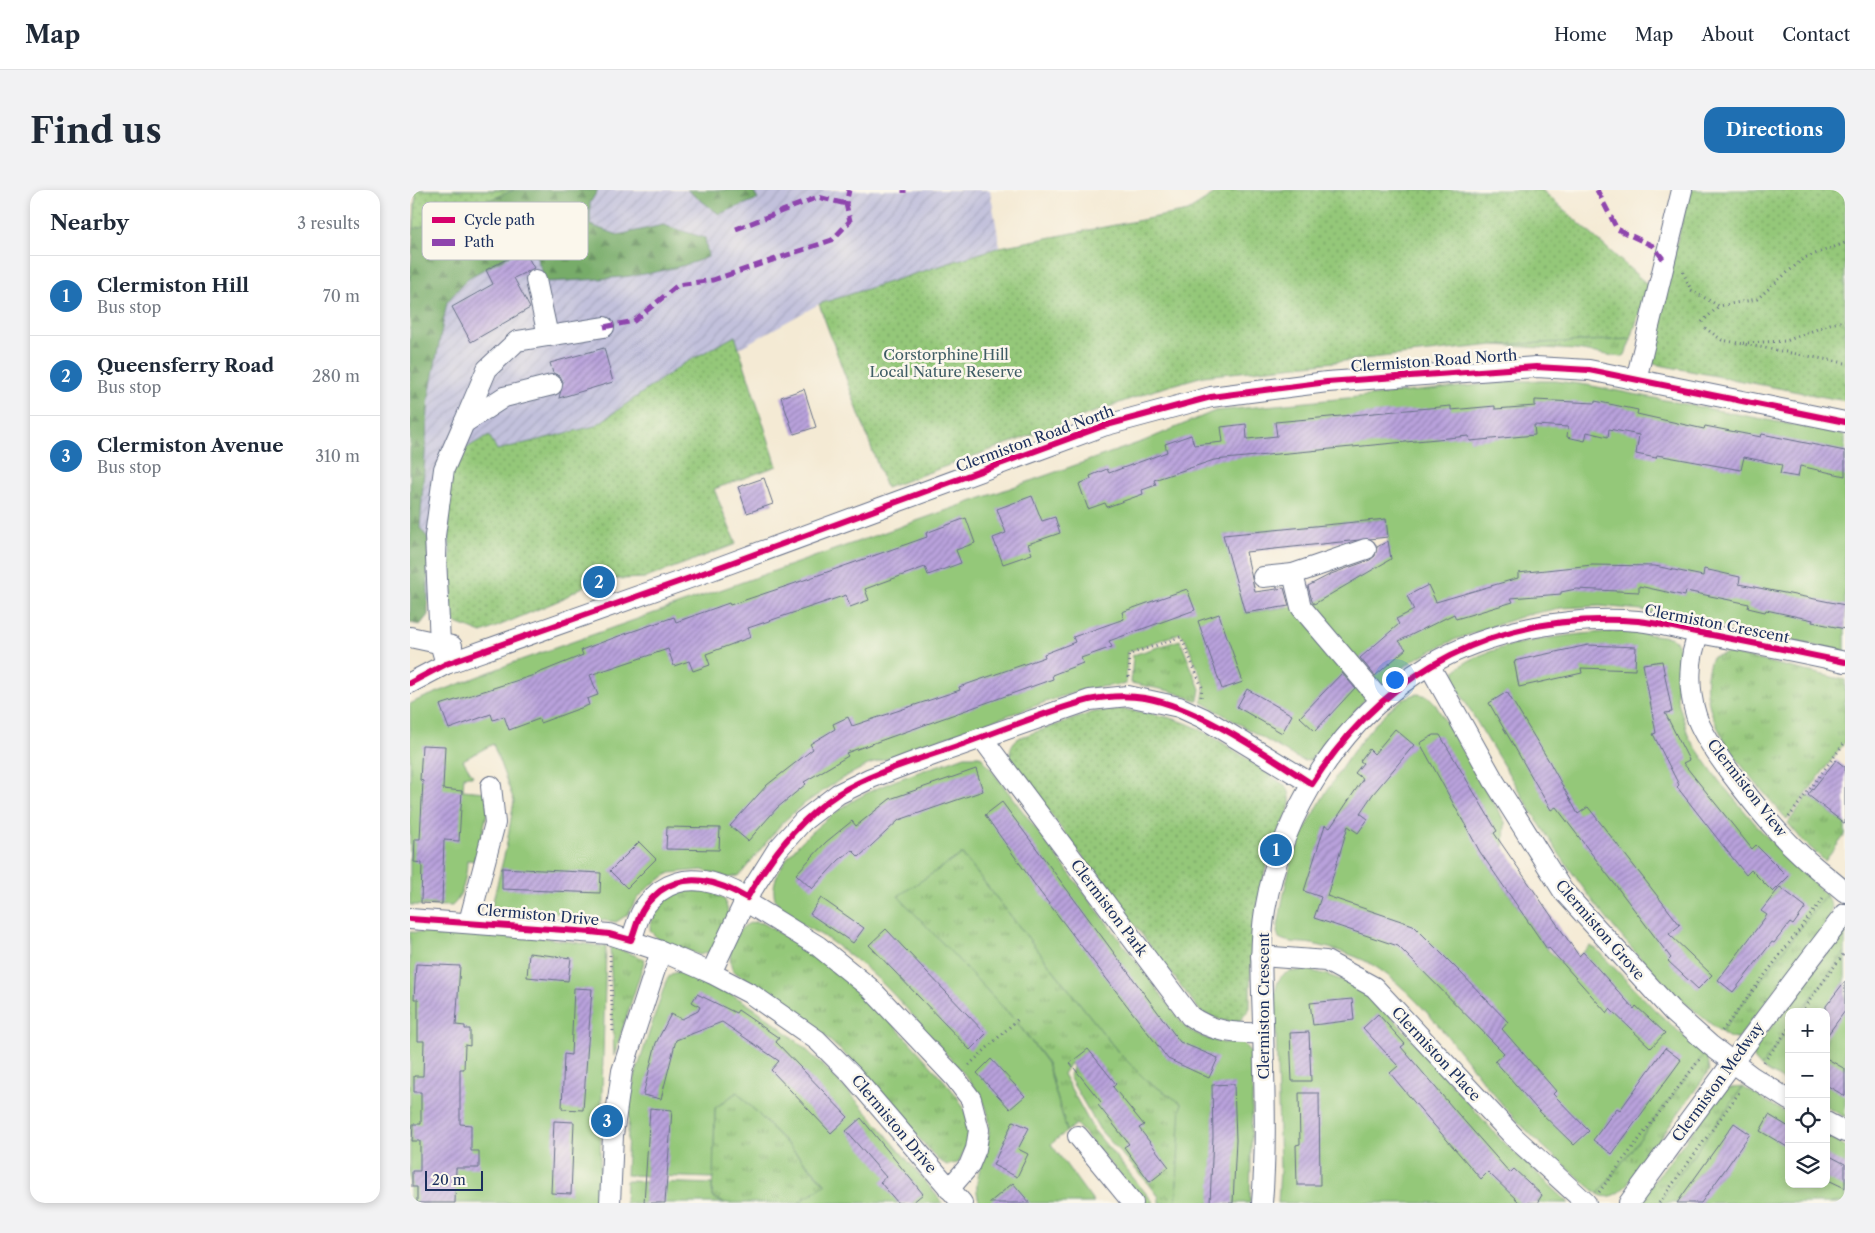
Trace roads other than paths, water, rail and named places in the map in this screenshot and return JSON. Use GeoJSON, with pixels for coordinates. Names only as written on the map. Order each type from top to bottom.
{"type":"FeatureCollection","features":[{"type":"Feature","properties":{"kind":"street"},"geometry":{"type":"LineString","coordinates":[[1636,380],[1682,190]]}},
{"type":"Feature","properties":{"kind":"street"},"geometry":{"type":"LineString","coordinates":[[536,280],[548,336]]}},
{"type":"Feature","properties":{"kind":"street"},"geometry":{"type":"LineString","coordinates":[[446,664],[440,643],[435,536],[444,469],[487,369],[517,341],[604,328]]}},
{"type":"Feature","properties":{"kind":"street","name":"Clermiston Road North"},"geometry":{"type":"LineString","coordinates":[[410,683],[446,664],[698,575],[1103,426],[1211,396],[1327,382],[1536,366],[1589,370],[1845,422]]}},
{"type":"Feature","properties":{"kind":"street"},"geometry":{"type":"LineString","coordinates":[[464,423],[504,397],[552,385]]}},
{"type":"Feature","properties":{"kind":"street"},"geometry":{"type":"LineString","coordinates":[[1263,577],[1293,574],[1366,549]]}},
{"type":"Feature","properties":{"kind":"street"},"geometry":{"type":"LineString","coordinates":[[1293,574],[1301,607],[1381,701]]}},
{"type":"Feature","properties":{"kind":"street","name":"Clermiston Crescent"},"geometry":{"type":"LineString","coordinates":[[1262,1203],[1265,1164],[1261,956],[1266,910],[1278,854],[1297,810],[1330,756],[1381,701],[1429,665],[1480,641],[1541,627],[1587,621],[1639,621],[1845,662]]}},
{"type":"Feature","properties":{"kind":"street","name":"Clermiston View"},"geometry":{"type":"LineString","coordinates":[[1699,633],[1692,647],[1690,679],[1696,716],[1710,743],[1795,850],[1845,892]]}},
{"type":"Feature","properties":{"kind":"street","name":"Clermiston Road North"},"geometry":{"type":"LineString","coordinates":[[410,637],[471,649],[489,649]]}},
{"type":"Feature","properties":{"kind":"street","name":"Clermiston Road North"},"geometry":{"type":"LineString","coordinates":[[410,665],[446,664]]}},
{"type":"Feature","properties":{"kind":"street","name":"Clermiston Grove"},"geometry":{"type":"LineString","coordinates":[[1429,665],[1494,781],[1563,891],[1673,1012],[1710,1046],[1751,1076],[1786,1098]]}},
{"type":"Feature","properties":{"kind":"street"},"geometry":{"type":"LineString","coordinates":[[710,973],[746,899],[777,850],[804,821],[838,794],[871,778],[1090,700],[1109,697],[1144,698],[1179,707],[1198,715],[1312,784]]}},
{"type":"Feature","properties":{"kind":"street","name":"Clermiston Park"},"geometry":{"type":"LineString","coordinates":[[982,738],[1190,1016],[1201,1024],[1216,1030],[1263,1033]]}},
{"type":"Feature","properties":{"kind":"street"},"geometry":{"type":"LineString","coordinates":[[469,922],[495,823],[491,786]]}},
{"type":"Feature","properties":{"kind":"street","name":"Clermiston Drive"},"geometry":{"type":"LineString","coordinates":[[410,919],[609,934],[661,951],[710,973],[751,994],[817,1040],[852,1075],[955,1196],[976,1149],[979,1130],[977,1116],[971,1099],[955,1078],[885,1002],[842,964],[732,889],[702,880],[688,879],[668,886],[651,898],[642,910],[631,940]]}},
{"type":"Feature","properties":{"kind":"street","name":"Clermiston Medway"},"geometry":{"type":"LineString","coordinates":[[1629,1203],[1723,1077],[1732,1061],[1845,914]]}},
{"type":"Feature","properties":{"kind":"street"},"geometry":{"type":"LineString","coordinates":[[610,1203],[613,1135],[622,1071],[661,951]]}},
{"type":"Feature","properties":{"kind":"street","name":"Clermiston Place"},"geometry":{"type":"LineString","coordinates":[[1261,956],[1326,961],[1374,987],[1515,1138],[1586,1203]]}},
{"type":"Feature","properties":{"kind":"street"},"geometry":{"type":"LineString","coordinates":[[1830,1124],[1845,1132]]}},
{"type":"Feature","properties":{"kind":"street"},"geometry":{"type":"LineString","coordinates":[[1078,1136],[1133,1203]]}},
{"type":"Feature","properties":{"kind":"place","name":"Queensferry Road"},"geometry":{"type":"Point","coordinates":[599,582]}},
{"type":"Feature","properties":{"kind":"place","name":"Clermiston Hill"},"geometry":{"type":"Point","coordinates":[1276,850]}},
{"type":"Feature","properties":{"kind":"place","name":"Clermiston Avenue"},"geometry":{"type":"Point","coordinates":[607,1121]}},
{"type":"Feature","properties":{"kind":"park label","name":"Corstorphine Hill Local Nature Reserve"},"geometry":{"type":"Point","coordinates":[946,364]}}]}
